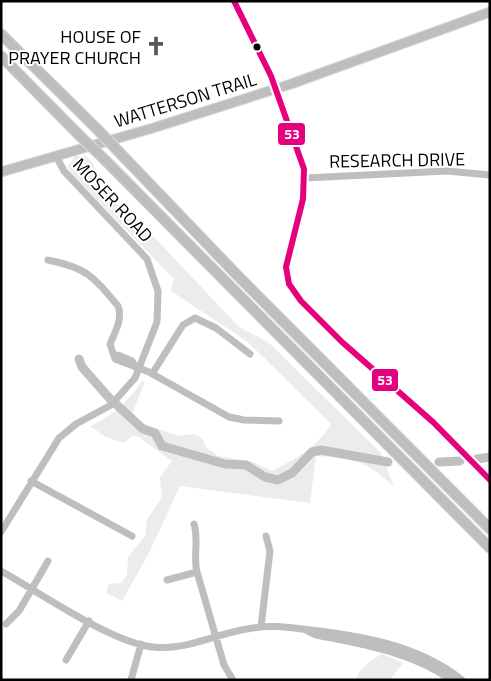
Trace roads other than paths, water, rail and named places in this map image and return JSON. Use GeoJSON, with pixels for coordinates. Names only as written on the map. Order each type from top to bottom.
{"type":"FeatureCollection","features":[{"type":"Feature","properties":{"kind":"highway"},"geometry":{"type":"LineString","coordinates":[[1,34],[97,129],[237,275],[490,529]]}},
{"type":"Feature","properties":{"kind":"highway"},"geometry":{"type":"LineString","coordinates":[[1,56],[490,548]]}},
{"type":"Feature","properties":{"kind":"main road","name":"WATTERSON TRAIL"},"geometry":{"type":"LineString","coordinates":[[1,172],[275,89],[490,12]]}},
{"type":"Feature","properties":{"kind":"street"},"geometry":{"type":"LineString","coordinates":[[234,1],[258,46],[301,158],[305,178],[303,199],[286,267],[287,279],[292,289],[336,336],[433,422],[490,480]]}},
{"type":"Feature","properties":{"kind":"street","name":"MOSER ROAD"},"geometry":{"type":"LineString","coordinates":[[1,532],[58,438],[76,424],[111,406],[138,367],[157,322],[158,291],[153,270],[139,248],[64,171],[56,156]]}},
{"type":"Feature","properties":{"kind":"street","name":"RESEARCH DRIVE"},"geometry":{"type":"LineString","coordinates":[[305,178],[439,171],[490,176]]}},
{"type":"Feature","properties":{"kind":"street"},"geometry":{"type":"LineString","coordinates":[[48,260],[73,266],[94,277],[118,306],[119,323],[110,344],[111,351],[115,356],[118,355],[132,361],[138,367],[229,417],[244,420],[279,421]]}},
{"type":"Feature","properties":{"kind":"street"},"geometry":{"type":"LineString","coordinates":[[152,374],[183,325],[195,318],[216,328],[250,354]]}},
{"type":"Feature","properties":{"kind":"street"},"geometry":{"type":"LineString","coordinates":[[31,481],[132,536]]}},
{"type":"Feature","properties":{"kind":"street"},"geometry":{"type":"LineString","coordinates":[[194,524],[197,538],[195,560],[197,572],[224,666],[233,680]]}},
{"type":"Feature","properties":{"kind":"street"},"geometry":{"type":"LineString","coordinates":[[261,627],[270,550],[266,536]]}},
{"type":"Feature","properties":{"kind":"street"},"geometry":{"type":"LineString","coordinates":[[6,624],[17,615],[48,562]]}},
{"type":"Feature","properties":{"kind":"street"},"geometry":{"type":"LineString","coordinates":[[1,571],[118,637],[141,644],[155,647],[178,647],[216,636],[261,627],[288,626],[344,634],[403,649],[443,666],[462,680]]}},
{"type":"Feature","properties":{"kind":"street"},"geometry":{"type":"LineString","coordinates":[[167,580],[197,572]]}},
{"type":"Feature","properties":{"kind":"street"},"geometry":{"type":"LineString","coordinates":[[66,660],[89,621]]}},
{"type":"Feature","properties":{"kind":"street"},"geometry":{"type":"LineString","coordinates":[[303,629],[316,635],[401,655],[440,672],[450,680]]}},
{"type":"Feature","properties":{"kind":"street"},"geometry":{"type":"LineString","coordinates":[[131,680],[141,644]]}},
{"type":"Feature","properties":{"kind":"waterway"},"geometry":{"type":"LineString","coordinates":[[79,359],[82,367],[111,400]]}},
{"type":"Feature","properties":{"kind":"waterway"},"geometry":{"type":"LineString","coordinates":[[117,405],[143,429],[155,433],[162,446],[225,464],[246,465],[265,477],[278,480],[292,473],[312,452],[321,450],[388,462]]}},
{"type":"Feature","properties":{"kind":"waterway"},"geometry":{"type":"LineString","coordinates":[[477,459],[490,457]]}},
{"type":"Feature","properties":{"kind":"waterway"},"geometry":{"type":"LineString","coordinates":[[439,462],[460,461]]}},
{"type":"Feature","properties":{"kind":"place","name":"HOUSE OF PRAYER CHURCH"},"geometry":{"type":"Point","coordinates":[156,46]}}]}
